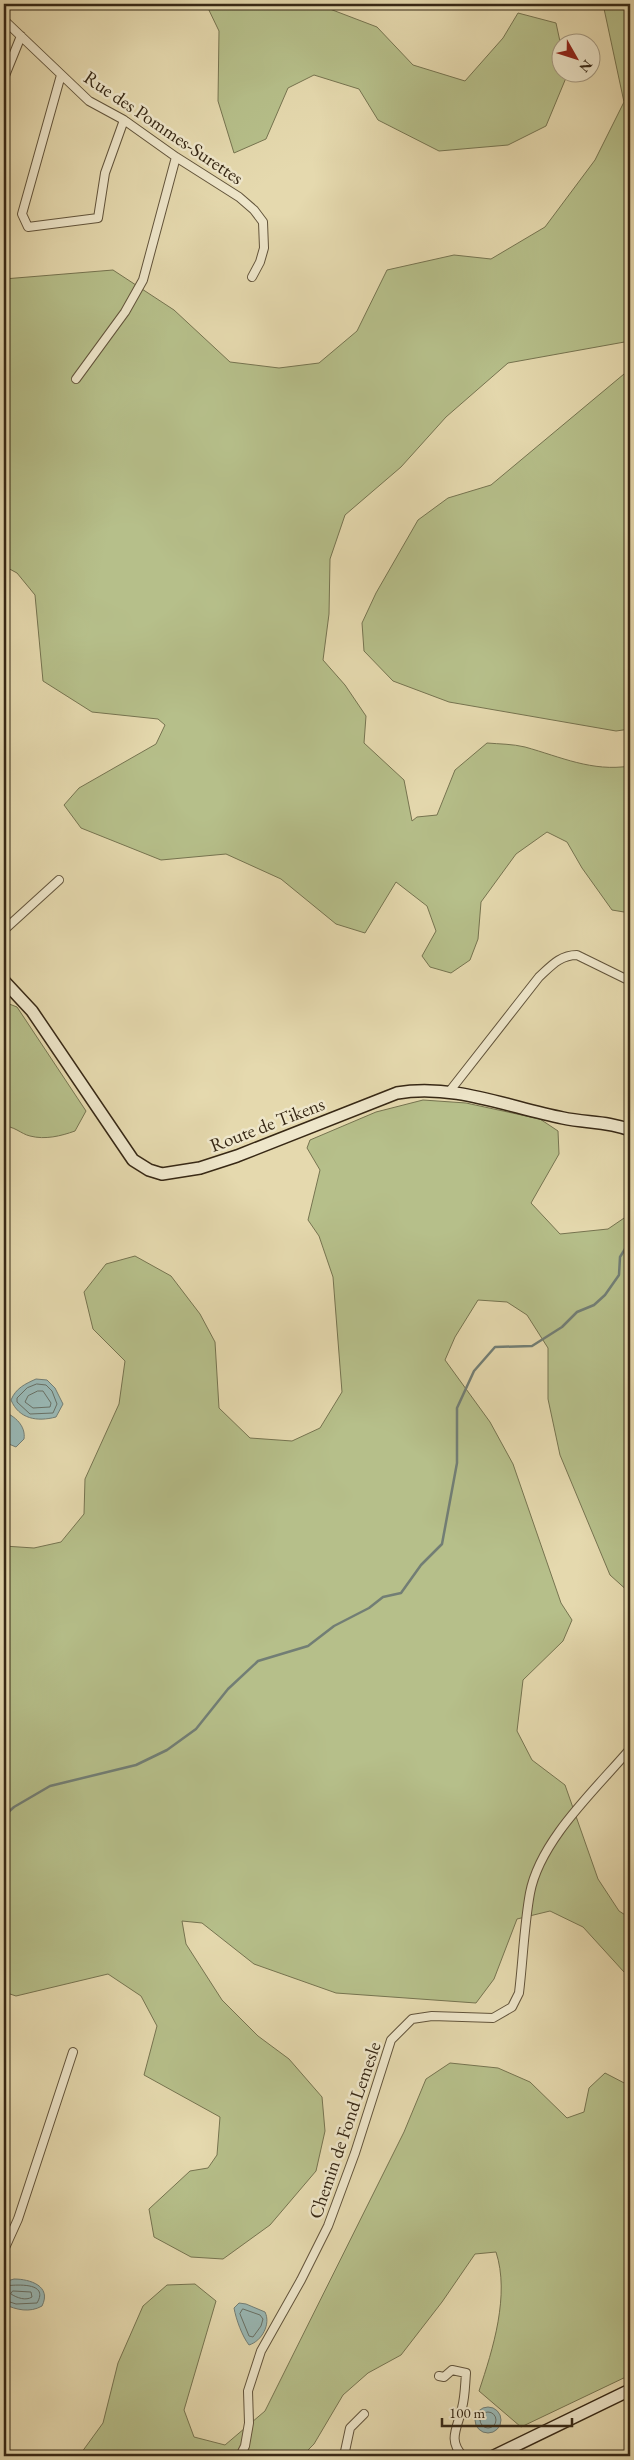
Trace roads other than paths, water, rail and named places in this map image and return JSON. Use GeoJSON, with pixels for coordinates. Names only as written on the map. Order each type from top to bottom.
{"type":"FeatureCollection","features":[{"type":"Feature","properties":{"kind":"street","name":"Rue des Pommes-Surettes"},"geometry":{"type":"LineString","coordinates":[[4,20],[89,101],[124,120],[176,157],[239,197],[254,210],[263,222],[264,248],[260,262],[252,277]]}},
{"type":"Feature","properties":{"kind":"street"},"geometry":{"type":"LineString","coordinates":[[4,78],[21,36]]}},
{"type":"Feature","properties":{"kind":"street"},"geometry":{"type":"LineString","coordinates":[[61,75],[22,214],[28,227],[98,218],[105,173],[124,120]]}},
{"type":"Feature","properties":{"kind":"street"},"geometry":{"type":"LineString","coordinates":[[76,378],[125,312],[143,280],[176,157]]}},
{"type":"Feature","properties":{"kind":"street"},"geometry":{"type":"LineString","coordinates":[[4,930],[59,880]]}},
{"type":"Feature","properties":{"kind":"street"},"geometry":{"type":"LineString","coordinates":[[449,1092],[539,977],[556,961],[569,955],[577,955],[630,980]]}},
{"type":"Feature","properties":{"kind":"street","name":"Route de Tikens"},"geometry":{"type":"LineString","coordinates":[[4,981],[32,1010],[133,1160],[150,1170],[162,1174],[200,1168],[232,1158],[397,1093],[420,1089],[449,1092],[564,1118],[608,1123],[630,1130]]}},
{"type":"Feature","properties":{"kind":"street","name":"Chemin de Fond Lemesle"},"geometry":{"type":"LineString","coordinates":[[240,2456],[245,2446],[249,2423],[248,2391],[261,2351],[301,2280],[328,2226],[355,2153],[391,2040],[412,2019],[432,2016],[493,2018],[512,2007],[519,1993],[530,1892],[539,1866],[552,1843],[630,1749]]}},
{"type":"Feature","properties":{"kind":"street"},"geometry":{"type":"LineString","coordinates":[[4,2250],[18,2219],[73,2052]]}},
{"type":"Feature","properties":{"kind":"street"},"geometry":{"type":"LineString","coordinates":[[439,2376],[444,2377],[452,2370],[466,2373],[462,2410],[454,2430],[458,2451],[463,2456]]}},
{"type":"Feature","properties":{"kind":"street"},"geometry":{"type":"LineString","coordinates":[[499,2455],[630,2390]]}},
{"type":"Feature","properties":{"kind":"street"},"geometry":{"type":"LineString","coordinates":[[344,2456],[350,2428],[364,2414]]}},
{"type":"Feature","properties":{"kind":"water"},"geometry":{"type":"Polygon","coordinates":[[[36,1379],[47,1380],[55,1388],[63,1404],[56,1417],[29,1418],[14,1406],[11,1400],[18,1389],[36,1379]]]}},
{"type":"Feature","properties":{"kind":"water"},"geometry":{"type":"Polygon","coordinates":[[[4,1412],[16,1419],[23,1430],[24,1439],[16,1447],[4,1442],[4,1412]]]}},
{"type":"Feature","properties":{"kind":"water"},"geometry":{"type":"Polygon","coordinates":[[[14,2279],[27,2280],[38,2285],[44,2293],[42,2306],[23,2310],[4,2304],[4,2282],[14,2279]]]}},
{"type":"Feature","properties":{"kind":"water"},"geometry":{"type":"Polygon","coordinates":[[[239,2303],[265,2312],[267,2317],[264,2332],[258,2340],[249,2345],[242,2332],[234,2308],[239,2303]]]}},
{"type":"Feature","properties":{"kind":"water"},"geometry":{"type":"Polygon","coordinates":[[[488,2407],[497,2411],[501,2420],[497,2429],[488,2433],[479,2429],[475,2420],[479,2411],[488,2407]]]}},
{"type":"Feature","properties":{"kind":"waterway"},"geometry":{"type":"LineString","coordinates":[[4,1816],[14,1807],[50,1786],[136,1765],[167,1750],[196,1729],[228,1689],[258,1661],[308,1646],[334,1626],[369,1608],[383,1597],[401,1593],[421,1565],[442,1544],[457,1463],[457,1408],[474,1371],[495,1347],[532,1346],[562,1327],[577,1312],[594,1305],[605,1295],[619,1275],[620,1257],[630,1241]]}}]}
